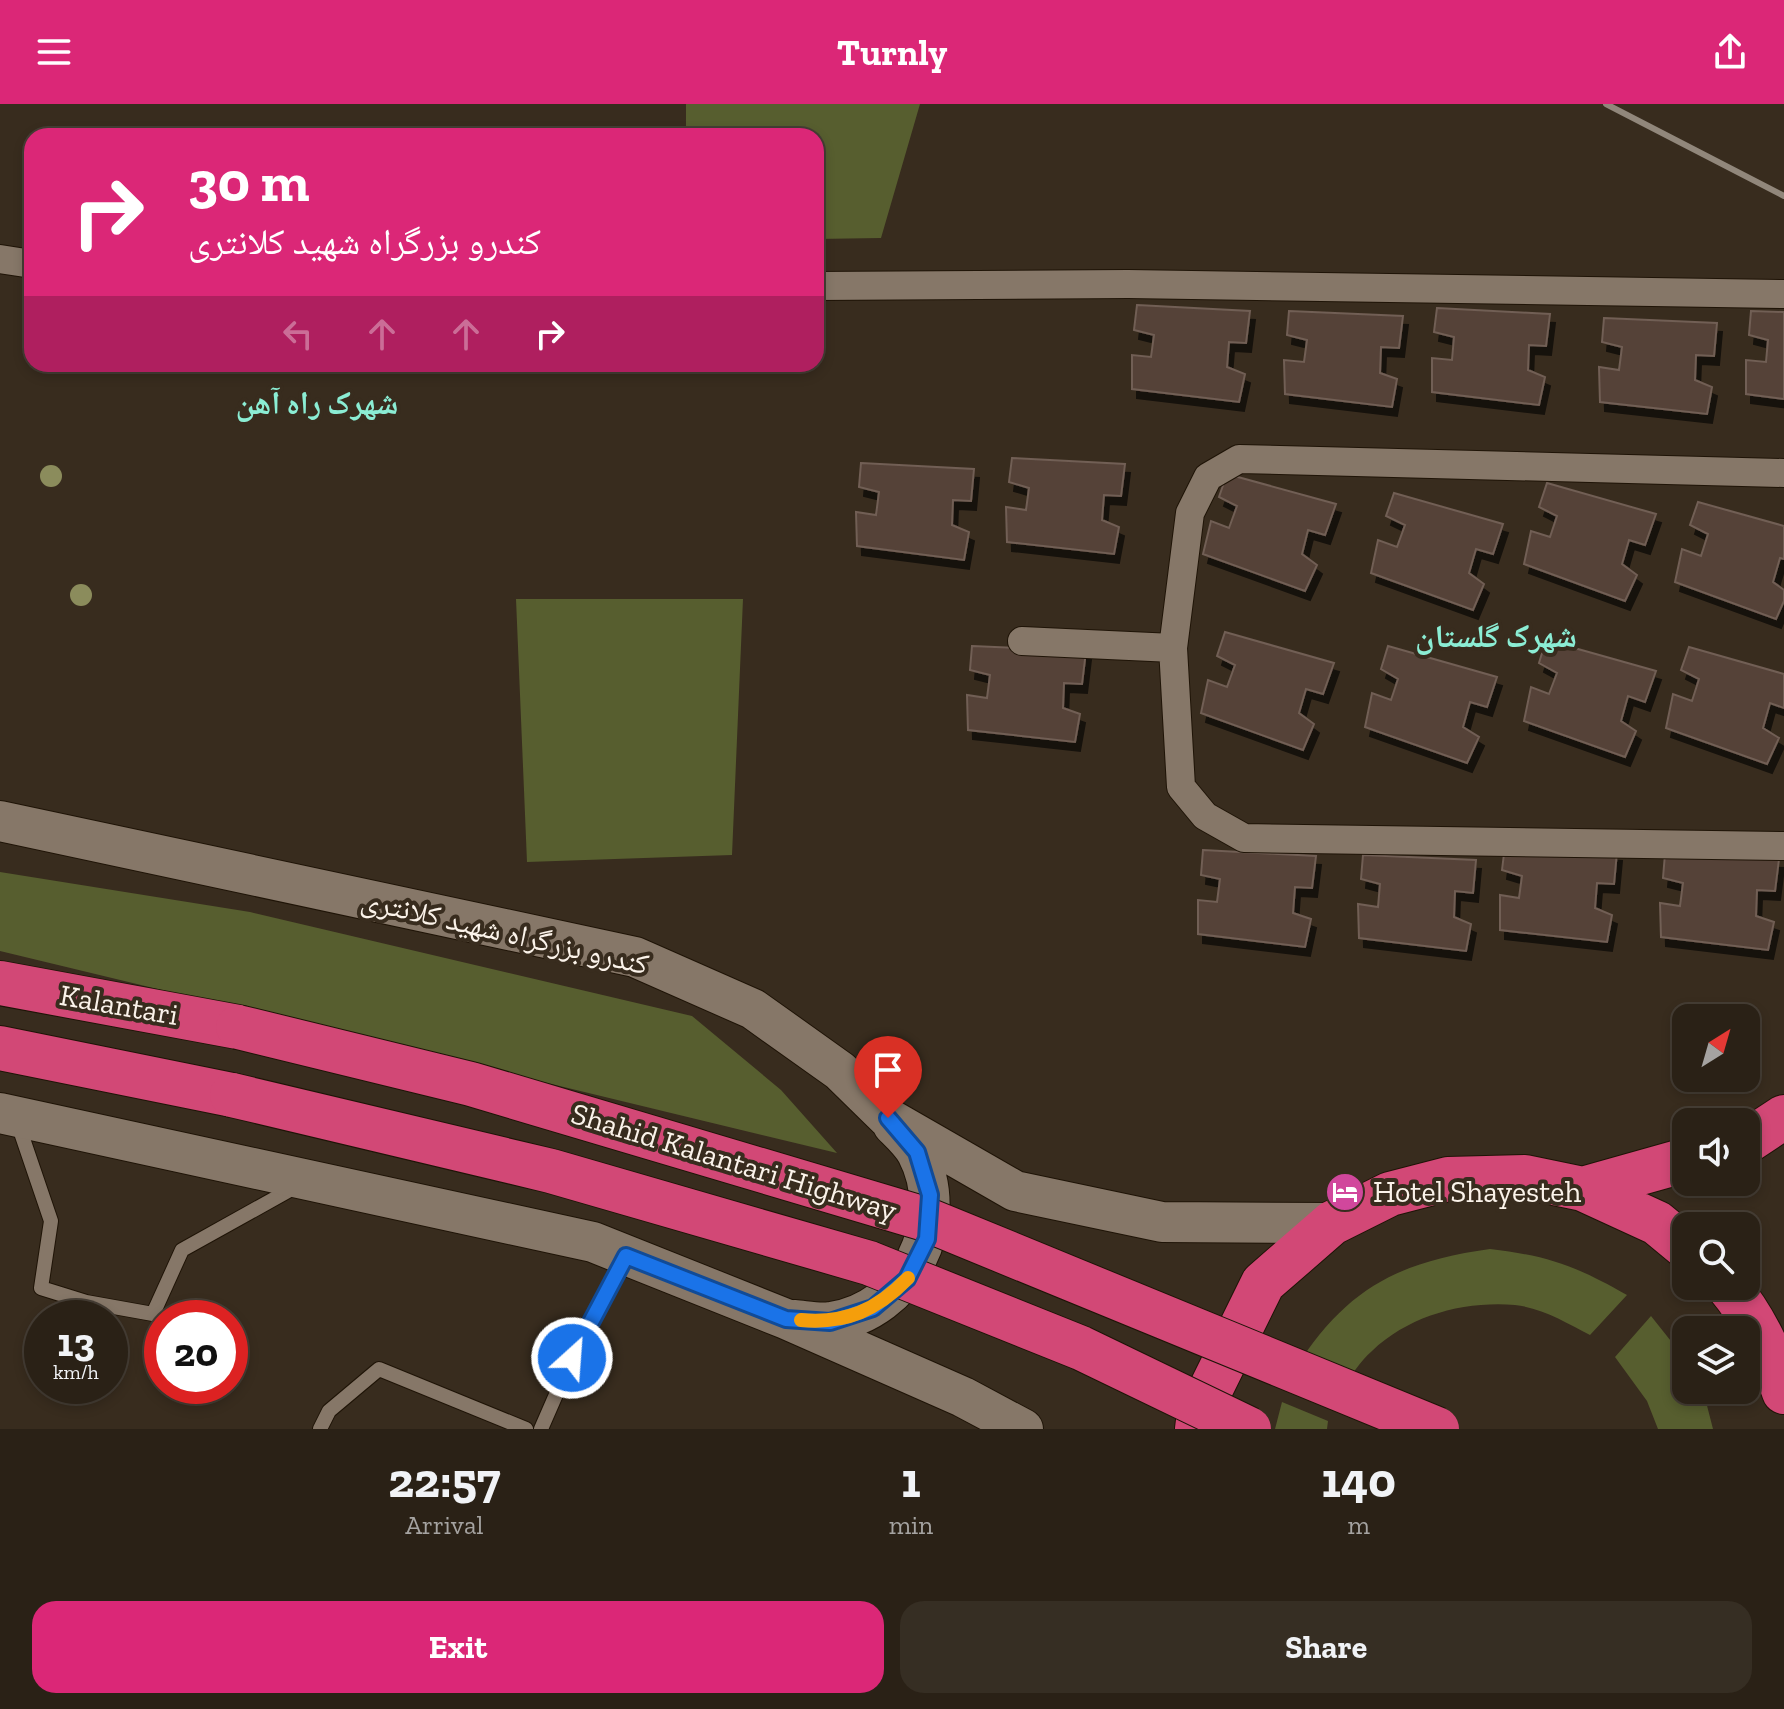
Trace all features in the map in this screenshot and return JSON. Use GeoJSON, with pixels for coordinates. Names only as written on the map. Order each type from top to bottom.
{"type":"FeatureCollection","features":[{"type":"Feature","properties":{"kind":"highway","name":"Kalantari"},"geometry":{"type":"LineString","coordinates":[[0,983],[238,1027]]}},
{"type":"Feature","properties":{"kind":"highway","name":"Shahid Kalantari Highway"},"geometry":{"type":"LineString","coordinates":[[238,1027],[471,1084],[925,1219],[1437,1429]]}},
{"type":"Feature","properties":{"kind":"highway","name":"Shahid Kalantari Highway"},"geometry":{"type":"LineString","coordinates":[[0,1048],[232,1095],[551,1171],[869,1263],[1081,1348],[1249,1429]]}},
{"type":"Feature","properties":{"kind":"highway"},"geometry":{"type":"LineString","coordinates":[[1760,1133],[1784,1117]]}},
{"type":"Feature","properties":{"kind":"highway"},"geometry":{"type":"LineString","coordinates":[[1583,1189],[1672,1164]]}},
{"type":"Feature","properties":{"kind":"highway"},"geometry":{"type":"LineString","coordinates":[[1197,1429],[1199,1413],[1263,1283],[1332,1223],[1390,1194],[1448,1179],[1525,1177],[1583,1189],[1657,1223],[1672,1235]]}},
{"type":"Feature","properties":{"kind":"highway"},"geometry":{"type":"LineString","coordinates":[[1740,1300],[1780,1360]]}},
{"type":"Feature","properties":{"kind":"main road","name":"کندرو بزرگراه شهید کلانتری"},"geometry":{"type":"LineString","coordinates":[[0,821],[635,957],[753,1009],[840,1071],[888,1118],[1015,1191],[1162,1222],[1332,1223]]}},
{"type":"Feature","properties":{"kind":"main road"},"geometry":{"type":"LineString","coordinates":[[8,1114],[593,1242],[786,1319],[963,1397],[1023,1429]]}},
{"type":"Feature","properties":{"kind":"main road"},"geometry":{"type":"LineString","coordinates":[[786,1319],[830,1322],[859,1313],[873,1308],[907,1279],[927,1239],[930,1195],[917,1152],[888,1118]]}},
{"type":"Feature","properties":{"kind":"street"},"geometry":{"type":"LineString","coordinates":[[0,259],[24,263]]}},
{"type":"Feature","properties":{"kind":"street"},"geometry":{"type":"LineString","coordinates":[[824,286],[1128,284],[1784,294]]}},
{"type":"Feature","properties":{"kind":"street"},"geometry":{"type":"LineString","coordinates":[[1784,473],[1239,459],[1208,477],[1190,513],[1173,648],[1181,787],[1205,816],[1244,838],[1784,846]]}},
{"type":"Feature","properties":{"kind":"street"},"geometry":{"type":"LineString","coordinates":[[1022,641],[1173,648]]}},
{"type":"Feature","properties":{"kind":"lane"},"geometry":{"type":"LineString","coordinates":[[8,1114],[51,1221],[41,1288],[86,1302],[153,1314],[182,1250],[309,1180]]}},
{"type":"Feature","properties":{"kind":"lane"},"geometry":{"type":"LineString","coordinates":[[541,1429],[582,1335],[626,1256]]}},
{"type":"Feature","properties":{"kind":"lane"},"geometry":{"type":"LineString","coordinates":[[320,1429],[329,1411],[379,1369],[526,1429]]}},
{"type":"Feature","properties":{"kind":"green space"},"geometry":{"type":"Polygon","coordinates":[[[686,104],[920,104],[881,238],[824,239],[824,128],[686,128],[686,104]]]}},
{"type":"Feature","properties":{"kind":"green space"},"geometry":{"type":"Polygon","coordinates":[[[516,599],[743,599],[732,855],[527,862],[516,599]]]}},
{"type":"Feature","properties":{"kind":"green space"},"geometry":{"type":"Polygon","coordinates":[[[0,872],[250,912],[692,1016],[781,1090],[837,1153],[0,951],[0,872]]]}},
{"type":"Feature","properties":{"kind":"green space"},"geometry":{"type":"Polygon","coordinates":[[[1490,1249],[1562,1264],[1627,1295],[1590,1335],[1535,1309],[1515,1305],[1476,1305],[1439,1313],[1403,1328],[1368,1355],[1341,1389],[1295,1369],[1334,1318],[1377,1284],[1427,1262],[1490,1249]]]}},
{"type":"Feature","properties":{"kind":"green space"},"geometry":{"type":"Polygon","coordinates":[[[1651,1316],[1672,1342],[1672,1404],[1707,1404],[1713,1429],[1658,1429],[1647,1401],[1615,1357],[1651,1316]]]}},
{"type":"Feature","properties":{"kind":"green space"},"geometry":{"type":"Polygon","coordinates":[[[1282,1402],[1328,1421],[1327,1429],[1275,1429],[1282,1402]]]}},
{"type":"Feature","properties":{"kind":"building"},"geometry":{"type":"Polygon","coordinates":[[[1137,305],[1250,311],[1246,343],[1229,342],[1227,367],[1245,374],[1239,402],[1132,389],[1132,355],[1151,357],[1154,335],[1134,330],[1137,305]]]}},
{"type":"Feature","properties":{"kind":"building"},"geometry":{"type":"Polygon","coordinates":[[[1437,308],[1550,314],[1546,346],[1529,345],[1528,370],[1545,377],[1539,405],[1432,392],[1432,358],[1452,360],[1454,337],[1434,332],[1437,308]]]}},
{"type":"Feature","properties":{"kind":"building"},"geometry":{"type":"Polygon","coordinates":[[[1289,311],[1403,316],[1399,348],[1381,347],[1380,373],[1397,379],[1392,407],[1285,394],[1284,360],[1304,362],[1307,340],[1287,335],[1289,311]]]}},
{"type":"Feature","properties":{"kind":"building"},"geometry":{"type":"Polygon","coordinates":[[[1751,311],[1784,312],[1784,399],[1746,394],[1746,360],[1766,362],[1768,340],[1749,335],[1751,311]]]}},
{"type":"Feature","properties":{"kind":"building"},"geometry":{"type":"Polygon","coordinates":[[[1604,318],[1717,323],[1714,356],[1696,355],[1695,380],[1712,387],[1707,414],[1600,402],[1599,367],[1619,370],[1622,347],[1602,342],[1604,318]]]}},
{"type":"Feature","properties":{"kind":"building"},"geometry":{"type":"Polygon","coordinates":[[[1012,458],[1125,464],[1121,496],[1104,495],[1102,520],[1119,527],[1114,554],[1007,542],[1006,507],[1026,510],[1029,488],[1009,482],[1012,458]]]}},
{"type":"Feature","properties":{"kind":"building"},"geometry":{"type":"Polygon","coordinates":[[[861,463],[974,469],[971,501],[953,500],[952,525],[969,532],[964,560],[857,546],[856,512],[876,515],[879,492],[859,487],[861,463]]]}},
{"type":"Feature","properties":{"kind":"building"},"geometry":{"type":"Polygon","coordinates":[[[1227,474],[1336,504],[1325,535],[1308,530],[1302,554],[1317,565],[1305,591],[1203,554],[1211,521],[1229,528],[1237,506],[1219,497],[1227,474]]]}},
{"type":"Feature","properties":{"kind":"building"},"geometry":{"type":"Polygon","coordinates":[[[1547,483],[1656,514],[1645,545],[1629,540],[1622,564],[1637,575],[1625,601],[1524,564],[1531,531],[1550,537],[1557,516],[1539,507],[1547,483]]]}},
{"type":"Feature","properties":{"kind":"building"},"geometry":{"type":"Polygon","coordinates":[[[1394,493],[1503,524],[1493,554],[1476,549],[1469,573],[1484,584],[1473,610],[1371,573],[1378,540],[1397,547],[1405,525],[1386,516],[1394,493]]]}},
{"type":"Feature","properties":{"kind":"building"},"geometry":{"type":"Polygon","coordinates":[[[1698,502],[1784,526],[1784,559],[1780,558],[1773,582],[1784,590],[1784,601],[1776,619],[1675,582],[1682,549],[1701,556],[1708,534],[1690,525],[1698,502]]]}},
{"type":"Feature","properties":{"kind":"building"},"geometry":{"type":"Polygon","coordinates":[[[1225,632],[1334,663],[1323,694],[1306,689],[1299,713],[1314,724],[1303,750],[1201,713],[1208,680],[1227,687],[1235,665],[1217,656],[1225,632]]]}},
{"type":"Feature","properties":{"kind":"building"},"geometry":{"type":"Polygon","coordinates":[[[1546,640],[1656,671],[1645,702],[1628,696],[1621,721],[1636,731],[1625,757],[1524,721],[1531,687],[1549,694],[1557,673],[1539,663],[1546,640]]]}},
{"type":"Feature","properties":{"kind":"building"},"geometry":{"type":"Polygon","coordinates":[[[972,646],[1086,651],[1082,684],[1064,683],[1063,708],[1080,714],[1075,742],[968,730],[967,695],[987,698],[990,675],[970,670],[972,646]]]}},
{"type":"Feature","properties":{"kind":"building"},"geometry":{"type":"Polygon","coordinates":[[[1388,646],[1497,677],[1487,707],[1470,702],[1463,727],[1479,737],[1467,763],[1365,727],[1372,693],[1391,700],[1398,679],[1381,669],[1388,646]]]}},
{"type":"Feature","properties":{"kind":"building"},"geometry":{"type":"Polygon","coordinates":[[[1689,647],[1784,674],[1784,708],[1770,703],[1763,728],[1779,738],[1767,764],[1666,728],[1673,694],[1692,701],[1699,679],[1681,670],[1689,647]]]}},
{"type":"Feature","properties":{"kind":"building"},"geometry":{"type":"Polygon","coordinates":[[[1505,846],[1617,852],[1614,884],[1597,883],[1595,908],[1612,915],[1607,942],[1500,930],[1500,895],[1519,898],[1522,876],[1502,870],[1505,846]]]}},
{"type":"Feature","properties":{"kind":"building"},"geometry":{"type":"Polygon","coordinates":[[[1203,850],[1316,856],[1312,888],[1295,887],[1293,913],[1311,919],[1305,947],[1198,934],[1198,900],[1217,902],[1220,879],[1201,875],[1203,850]]]}},
{"type":"Feature","properties":{"kind":"building"},"geometry":{"type":"Polygon","coordinates":[[[1665,854],[1779,859],[1775,891],[1757,890],[1756,916],[1774,922],[1768,950],[1661,937],[1660,903],[1680,906],[1683,883],[1663,878],[1665,854]]]}},
{"type":"Feature","properties":{"kind":"building"},"geometry":{"type":"Polygon","coordinates":[[[1363,855],[1476,860],[1473,893],[1455,891],[1454,917],[1471,924],[1466,951],[1359,938],[1358,904],[1378,907],[1380,884],[1361,879],[1363,855]]]}},
{"type":"Feature","properties":{"kind":"railway"},"geometry":{"type":"LineString","coordinates":[[1606,104],[1784,196]]}},
{"type":"Feature","properties":{"kind":"slow traffic"},"geometry":{"type":"LineString","coordinates":[[801,1320],[830,1322],[873,1308],[908,1278]]}},
{"type":"Feature","properties":{"kind":"place","name":"Hotel Shayesteh"},"geometry":{"type":"Point","coordinates":[1345,1192]}},
{"type":"Feature","properties":{"kind":"district","name":"شهرک راه آهن"},"geometry":{"type":"Point","coordinates":[317,403]}},
{"type":"Feature","properties":{"kind":"district","name":"شهرک گلستان"},"geometry":{"type":"Point","coordinates":[1496,636]}},
{"type":"Feature","properties":{"kind":"route"},"geometry":{"type":"LineString","coordinates":[[572,1358],[626,1256],[786,1319],[830,1322],[873,1308],[907,1279],[927,1239],[930,1195],[917,1152],[888,1118]]}}]}
